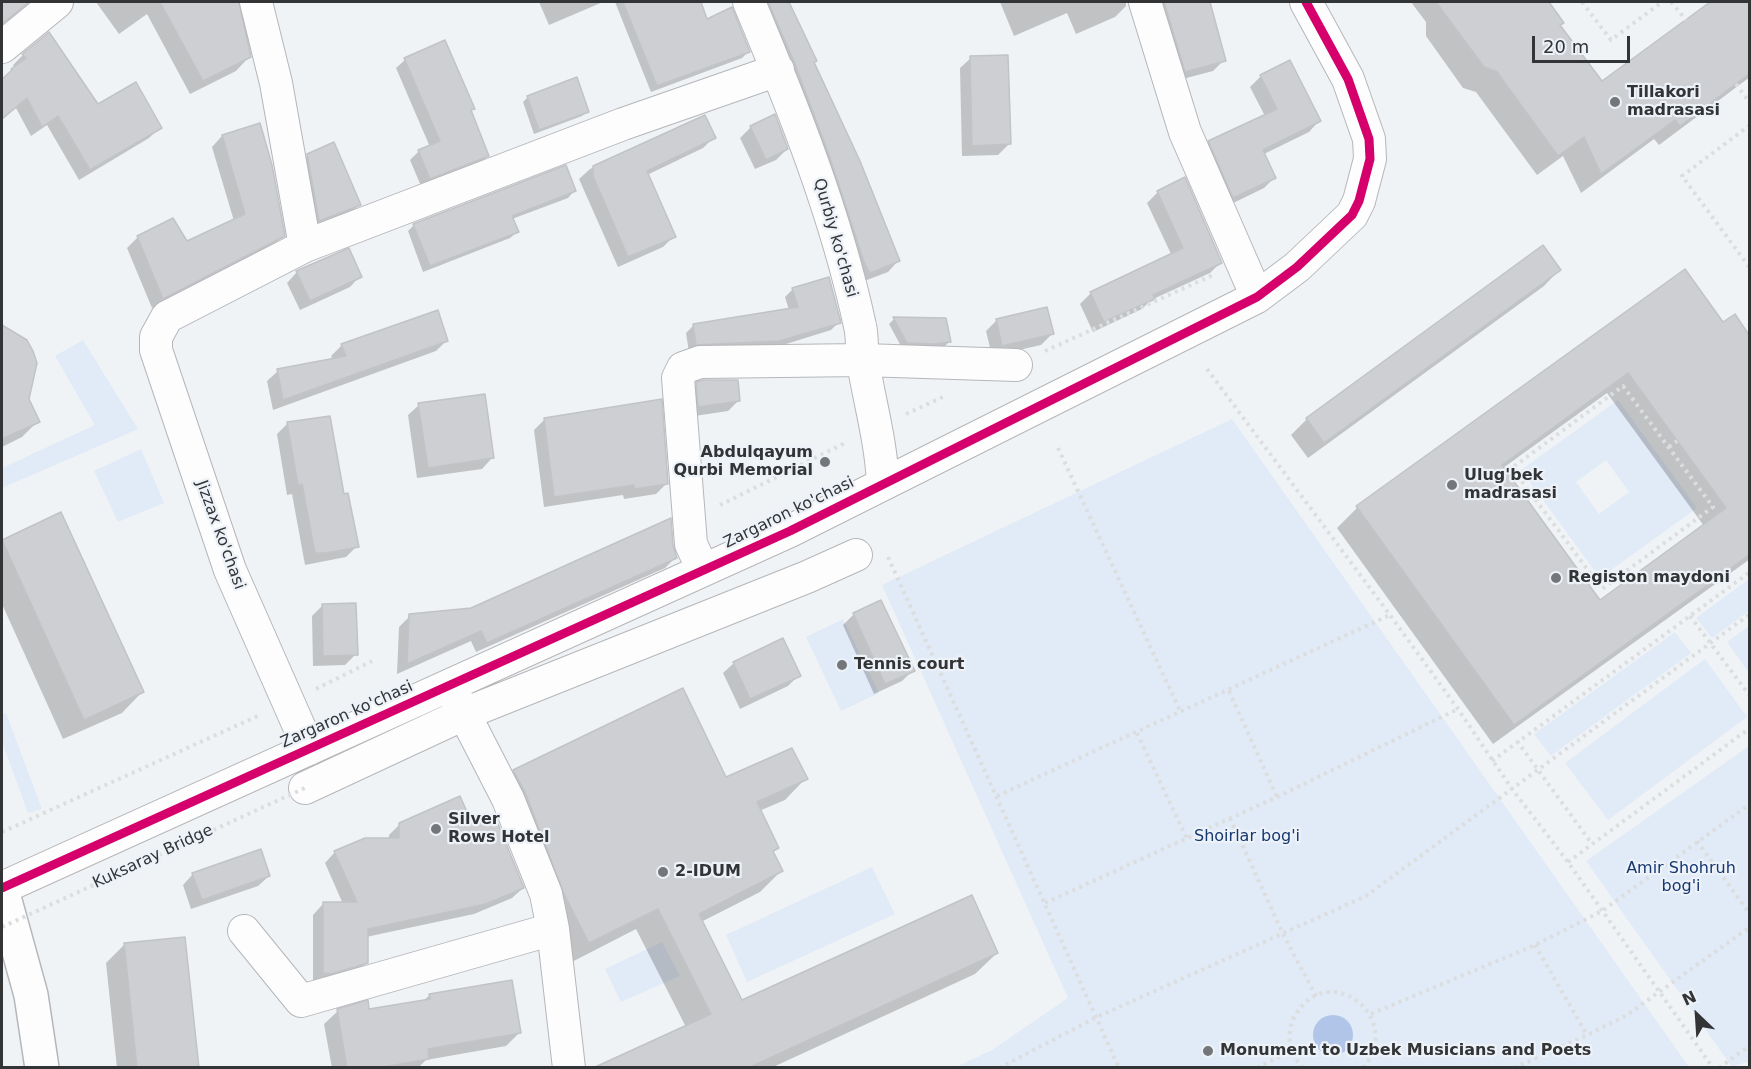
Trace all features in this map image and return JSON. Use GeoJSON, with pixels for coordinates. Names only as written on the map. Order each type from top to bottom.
{"type":"FeatureCollection","features":[{"type":"Feature","properties":{"kind":"main road"},"geometry":{"type":"LineString","coordinates":[[2,889],[31,995],[42,1068]]}},
{"type":"Feature","properties":{"kind":"street"},"geometry":{"type":"LineString","coordinates":[[2,47],[57,2]]}},
{"type":"Feature","properties":{"kind":"street"},"geometry":{"type":"LineString","coordinates":[[256,2],[276,83],[305,246],[623,124],[778,70]]}},
{"type":"Feature","properties":{"kind":"street","name":"Qurbiy ko'chasi"},"geometry":{"type":"LineString","coordinates":[[749,2],[778,70],[829,208],[861,328],[863,360],[882,453],[883,484]]}},
{"type":"Feature","properties":{"kind":"street"},"geometry":{"type":"LineString","coordinates":[[1145,2],[1185,132],[1257,297]]}},
{"type":"Feature","properties":{"kind":"street","name":"Zargaron ko'chasi"},"geometry":{"type":"LineString","coordinates":[[2,889],[790,531],[1257,297],[1297,267],[1352,215],[1359,201],[1370,159],[1369,139],[1348,79],[1306,2]]}},
{"type":"Feature","properties":{"kind":"street","name":"Jizzax ko'chasi"},"geometry":{"type":"LineString","coordinates":[[305,246],[167,317],[156,338],[156,350],[230,570],[309,748]]}},
{"type":"Feature","properties":{"kind":"street"},"geometry":{"type":"LineString","coordinates":[[703,570],[692,544],[678,378],[683,368],[700,362],[863,360],[1016,365]]}},
{"type":"Feature","properties":{"kind":"street"},"geometry":{"type":"LineString","coordinates":[[790,531],[807,577]]}},
{"type":"Feature","properties":{"kind":"street"},"geometry":{"type":"LineString","coordinates":[[305,788],[464,714],[807,577],[856,555]]}},
{"type":"Feature","properties":{"kind":"street"},"geometry":{"type":"LineString","coordinates":[[450,685],[508,799],[546,894],[553,928],[569,1068]]}},
{"type":"Feature","properties":{"kind":"street"},"geometry":{"type":"LineString","coordinates":[[244,931],[301,1001],[553,928]]}},
{"type":"Feature","properties":{"kind":"path"},"geometry":{"type":"LineString","coordinates":[[1582,2],[1611,40],[1662,2]]}},
{"type":"Feature","properties":{"kind":"path"},"geometry":{"type":"LineString","coordinates":[[1671,2],[1686,20]]}},
{"type":"Feature","properties":{"kind":"path"},"geometry":{"type":"LineString","coordinates":[[1736,84],[1749,103]]}},
{"type":"Feature","properties":{"kind":"path"},"geometry":{"type":"LineString","coordinates":[[1749,125],[1682,176],[1749,268]]}},
{"type":"Feature","properties":{"kind":"path"},"geometry":{"type":"LineString","coordinates":[[1207,369],[1390,615],[1713,1068]]}},
{"type":"Feature","properties":{"kind":"path"},"geometry":{"type":"LineString","coordinates":[[1623,386],[1669,447],[1713,507],[1602,589],[1512,468],[1623,386]]}},
{"type":"Feature","properties":{"kind":"path"},"geometry":{"type":"LineString","coordinates":[[1669,447],[1677,441]]}},
{"type":"Feature","properties":{"kind":"path"},"geometry":{"type":"LineString","coordinates":[[1058,448],[1181,713]]}},
{"type":"Feature","properties":{"kind":"path"},"geometry":{"type":"LineString","coordinates":[[886,552],[1119,1068]]}},
{"type":"Feature","properties":{"kind":"path"},"geometry":{"type":"LineString","coordinates":[[1492,761],[1749,572]]}},
{"type":"Feature","properties":{"kind":"path"},"geometry":{"type":"LineString","coordinates":[[999,1068],[1097,1017],[1366,896],[1749,614]]}},
{"type":"Feature","properties":{"kind":"path"},"geometry":{"type":"LineString","coordinates":[[997,796],[1390,615]]}},
{"type":"Feature","properties":{"kind":"path"},"geometry":{"type":"LineString","coordinates":[[1690,616],[1749,696]]}},
{"type":"Feature","properties":{"kind":"path"},"geometry":{"type":"LineString","coordinates":[[2,832],[288,702],[372,661]]}},
{"type":"Feature","properties":{"kind":"path"},"geometry":{"type":"LineString","coordinates":[[1229,691],[1277,797]]}},
{"type":"Feature","properties":{"kind":"path"},"geometry":{"type":"LineString","coordinates":[[1045,903],[1277,797],[1458,710]]}},
{"type":"Feature","properties":{"kind":"path"},"geometry":{"type":"LineString","coordinates":[[1568,862],[1749,729]]}},
{"type":"Feature","properties":{"kind":"path"},"geometry":{"type":"LineString","coordinates":[[1137,733],[1186,838]]}},
{"type":"Feature","properties":{"kind":"path"},"geometry":{"type":"LineString","coordinates":[[1517,741],[1592,844]]}},
{"type":"Feature","properties":{"kind":"path"},"geometry":{"type":"LineString","coordinates":[[1371,1014],[1535,945],[1602,910],[1749,804]]}},
{"type":"Feature","properties":{"kind":"path"},"geometry":{"type":"LineString","coordinates":[[1230,818],[1283,934],[1316,996]]}},
{"type":"Feature","properties":{"kind":"path"},"geometry":{"type":"LineString","coordinates":[[1697,841],[1749,914]]}},
{"type":"Feature","properties":{"kind":"path"},"geometry":{"type":"LineString","coordinates":[[1514,1068],[1627,1015],[1749,927]]}},
{"type":"Feature","properties":{"kind":"path"},"geometry":{"type":"LineString","coordinates":[[1535,945],[1587,1035]]}},
{"type":"Feature","properties":{"kind":"path"},"geometry":{"type":"LineString","coordinates":[[1303,1068],[1292,1051],[1289,1038],[1290,1025],[1296,1013],[1316,996],[1341,993],[1363,1004],[1371,1014],[1376,1028],[1376,1041],[1372,1055],[1363,1068]]}},
{"type":"Feature","properties":{"kind":"path"},"geometry":{"type":"LineString","coordinates":[[1719,1068],[1749,1045]]}},
{"type":"Feature","properties":{"kind":"path"},"geometry":{"type":"LineString","coordinates":[[1257,1068],[1292,1051]]}},
{"type":"Feature","properties":{"kind":"green space"},"geometry":{"type":"Polygon","coordinates":[[[83,340],[138,429],[2,488],[2,468],[95,425],[55,356],[83,340]]]}},
{"type":"Feature","properties":{"kind":"green space"},"geometry":{"type":"Polygon","coordinates":[[[1618,400],[1697,508],[1600,578],[1521,470],[1618,400]],[[1606,460],[1576,482],[1599,514],[1629,492],[1606,460]]]}},
{"type":"Feature","properties":{"kind":"green space","name":"Shoirlar bog'i"},"geometry":{"type":"Polygon","coordinates":[[[1232,419],[1689,1067],[956,1067],[992,1050],[1068,998],[882,585],[1232,419]]]}},
{"type":"Feature","properties":{"kind":"green space"},"geometry":{"type":"Polygon","coordinates":[[[141,449],[164,503],[118,522],[94,471],[141,449]]]}},
{"type":"Feature","properties":{"kind":"green space"},"geometry":{"type":"Polygon","coordinates":[[[1749,579],[1749,611],[1712,638],[1696,618],[1749,579]]]}},
{"type":"Feature","properties":{"kind":"green space","name":"Tennis court"},"geometry":{"type":"Polygon","coordinates":[[[843,619],[879,693],[841,711],[806,637],[843,619]]]}},
{"type":"Feature","properties":{"kind":"green space"},"geometry":{"type":"Polygon","coordinates":[[[1749,626],[1749,673],[1727,642],[1749,626]]]}},
{"type":"Feature","properties":{"kind":"green space"},"geometry":{"type":"Polygon","coordinates":[[[1675,632],[1691,653],[1551,756],[1534,734],[1675,632]]]}},
{"type":"Feature","properties":{"kind":"green space"},"geometry":{"type":"Polygon","coordinates":[[[1705,659],[1747,717],[1608,820],[1565,763],[1705,659]]]}},
{"type":"Feature","properties":{"kind":"green space"},"geometry":{"type":"Polygon","coordinates":[[[6,713],[42,809],[28,813],[2,742],[2,714],[6,713]]]}},
{"type":"Feature","properties":{"kind":"green space","name":"Amir Shohruh bog'i"},"geometry":{"type":"Polygon","coordinates":[[[1749,746],[1749,1061],[1732,1067],[1586,861],[1749,746]]]}},
{"type":"Feature","properties":{"kind":"green space"},"geometry":{"type":"Polygon","coordinates":[[[872,867],[895,914],[747,982],[726,935],[872,867]]]}},
{"type":"Feature","properties":{"kind":"green space"},"geometry":{"type":"Polygon","coordinates":[[[662,942],[680,976],[621,1002],[605,969],[662,942]]]}},
{"type":"Feature","properties":{"kind":"water"},"geometry":{"type":"Polygon","coordinates":[[[1333,1015],[1341,1016],[1347,1021],[1352,1027],[1352,1043],[1347,1049],[1341,1054],[1333,1055],[1325,1054],[1319,1049],[1314,1043],[1313,1035],[1314,1027],[1319,1021],[1325,1016],[1333,1015]]]}},
{"type":"Feature","properties":{"kind":"building"},"geometry":{"type":"Polygon","coordinates":[[[2,2],[29,2],[2,24],[2,2]]]}},
{"type":"Feature","properties":{"kind":"building"},"geometry":{"type":"Polygon","coordinates":[[[160,2],[239,2],[251,57],[203,81],[160,2]]]}},
{"type":"Feature","properties":{"kind":"building"},"geometry":{"type":"Polygon","coordinates":[[[623,2],[701,2],[707,19],[732,7],[750,52],[657,86],[623,2]]]}},
{"type":"Feature","properties":{"kind":"building"},"geometry":{"type":"Polygon","coordinates":[[[768,2],[789,2],[860,161],[900,261],[870,273],[864,262],[829,155],[795,64],[768,2]]]}},
{"type":"Feature","properties":{"kind":"building"},"geometry":{"type":"Polygon","coordinates":[[[1164,2],[1210,2],[1226,61],[1185,72],[1164,2]]]}},
{"type":"Feature","properties":{"kind":"building","name":"Tillаkori madrasasi"},"geometry":{"type":"Polygon","coordinates":[[[1436,2],[1549,2],[1564,23],[1560,25],[1602,81],[1710,2],[1749,2],[1749,74],[1680,126],[1675,120],[1601,174],[1584,137],[1558,156],[1497,72],[1484,67],[1436,2]]]}},
{"type":"Feature","properties":{"kind":"building"},"geometry":{"type":"Polygon","coordinates":[[[49,32],[98,104],[136,82],[162,128],[90,170],[58,116],[42,127],[27,98],[2,119],[2,79],[26,58],[22,54],[49,32]]]}},
{"type":"Feature","properties":{"kind":"building"},"geometry":{"type":"Polygon","coordinates":[[[445,40],[475,109],[471,110],[489,156],[430,179],[418,150],[440,141],[404,58],[445,40]]]}},
{"type":"Feature","properties":{"kind":"building"},"geometry":{"type":"Polygon","coordinates":[[[1008,55],[1011,144],[972,146],[970,56],[1008,55]]]}},
{"type":"Feature","properties":{"kind":"building"},"geometry":{"type":"Polygon","coordinates":[[[1290,60],[1321,121],[1263,150],[1276,178],[1233,198],[1208,141],[1277,109],[1260,75],[1290,60]]]}},
{"type":"Feature","properties":{"kind":"building"},"geometry":{"type":"Polygon","coordinates":[[[577,77],[589,112],[539,130],[527,96],[577,77]]]}},
{"type":"Feature","properties":{"kind":"building"},"geometry":{"type":"Polygon","coordinates":[[[775,114],[788,149],[766,160],[750,126],[775,114]]]}},
{"type":"Feature","properties":{"kind":"building"},"geometry":{"type":"Polygon","coordinates":[[[705,115],[716,138],[647,171],[676,237],[628,257],[593,176],[593,166],[705,115]]]}},
{"type":"Feature","properties":{"kind":"building"},"geometry":{"type":"Polygon","coordinates":[[[260,123],[272,165],[285,236],[163,299],[137,236],[173,218],[187,241],[245,214],[222,135],[260,123]]]}},
{"type":"Feature","properties":{"kind":"building"},"geometry":{"type":"Polygon","coordinates":[[[334,142],[361,205],[319,221],[307,154],[334,142]]]}},
{"type":"Feature","properties":{"kind":"building"},"geometry":{"type":"Polygon","coordinates":[[[566,165],[576,191],[512,216],[519,232],[430,266],[413,224],[566,165]]]}},
{"type":"Feature","properties":{"kind":"building"},"geometry":{"type":"Polygon","coordinates":[[[1185,177],[1222,263],[1153,295],[1155,299],[1104,322],[1090,292],[1183,248],[1157,191],[1185,177]]]}},
{"type":"Feature","properties":{"kind":"building"},"geometry":{"type":"Polygon","coordinates":[[[1543,245],[1561,270],[1324,443],[1306,418],[1543,245]]]}},
{"type":"Feature","properties":{"kind":"building"},"geometry":{"type":"Polygon","coordinates":[[[349,248],[362,277],[310,301],[296,271],[349,248]]]}},
{"type":"Feature","properties":{"kind":"building","name":"Ulug'bek mаdrаsasi"},"geometry":{"type":"Polygon","coordinates":[[[1685,269],[1723,322],[1735,314],[1749,335],[1749,555],[1514,725],[1356,506],[1685,269]],[[1628,373],[1502,465],[1600,600],[1726,508],[1628,373]]]}},
{"type":"Feature","properties":{"kind":"building"},"geometry":{"type":"Polygon","coordinates":[[[829,277],[841,323],[779,341],[696,345],[693,324],[798,307],[792,288],[829,277]]]}},
{"type":"Feature","properties":{"kind":"building"},"geometry":{"type":"Polygon","coordinates":[[[1047,307],[1054,334],[1002,346],[996,319],[1047,307]]]}},
{"type":"Feature","properties":{"kind":"building"},"geometry":{"type":"Polygon","coordinates":[[[438,310],[448,341],[283,400],[277,369],[346,356],[341,344],[438,310]]]}},
{"type":"Feature","properties":{"kind":"building"},"geometry":{"type":"Polygon","coordinates":[[[893,317],[946,318],[951,342],[907,343],[893,317]]]}},
{"type":"Feature","properties":{"kind":"building"},"geometry":{"type":"Polygon","coordinates":[[[2,325],[27,340],[33,351],[37,363],[29,399],[40,422],[2,439],[2,325]]]}},
{"type":"Feature","properties":{"kind":"building"},"geometry":{"type":"Polygon","coordinates":[[[738,380],[740,401],[698,407],[696,382],[738,380]]]}},
{"type":"Feature","properties":{"kind":"building"},"geometry":{"type":"Polygon","coordinates":[[[485,394],[494,458],[428,468],[418,403],[485,394]]]}},
{"type":"Feature","properties":{"kind":"building"},"geometry":{"type":"Polygon","coordinates":[[[662,399],[668,484],[634,489],[634,485],[554,497],[544,418],[662,399]]]}},
{"type":"Feature","properties":{"kind":"building"},"geometry":{"type":"Polygon","coordinates":[[[330,416],[344,494],[348,493],[359,547],[315,553],[302,484],[298,485],[287,422],[330,416]]]}},
{"type":"Feature","properties":{"kind":"building"},"geometry":{"type":"Polygon","coordinates":[[[61,512],[144,692],[84,720],[2,540],[61,512]]]}},
{"type":"Feature","properties":{"kind":"building"},"geometry":{"type":"Polygon","coordinates":[[[671,518],[673,545],[677,558],[487,643],[481,631],[407,664],[409,614],[471,608],[671,518]]]}},
{"type":"Feature","properties":{"kind":"building"},"geometry":{"type":"Polygon","coordinates":[[[881,600],[915,671],[885,684],[853,613],[881,600]]]}},
{"type":"Feature","properties":{"kind":"building"},"geometry":{"type":"Polygon","coordinates":[[[356,603],[358,655],[323,656],[322,604],[356,603]]]}},
{"type":"Feature","properties":{"kind":"building"},"geometry":{"type":"Polygon","coordinates":[[[783,638],[801,676],[750,699],[733,662],[783,638]]]}},
{"type":"Feature","properties":{"kind":"building"},"geometry":{"type":"Polygon","coordinates":[[[683,688],[726,777],[792,748],[808,779],[757,802],[779,848],[773,851],[783,871],[699,914],[742,1000],[972,895],[998,953],[748,1068],[593,1068],[711,1014],[658,909],[589,943],[564,894],[525,792],[513,770],[683,688]]]}},
{"type":"Feature","properties":{"kind":"building"},"geometry":{"type":"Polygon","coordinates":[[[460,796],[472,823],[494,814],[524,888],[486,904],[368,929],[368,963],[331,974],[323,973],[323,902],[357,902],[334,851],[365,838],[399,838],[399,823],[460,796]]]}},
{"type":"Feature","properties":{"kind":"building"},"geometry":{"type":"Polygon","coordinates":[[[261,849],[270,876],[202,900],[192,873],[261,849]]]}},
{"type":"Feature","properties":{"kind":"building"},"geometry":{"type":"Polygon","coordinates":[[[185,937],[199,1068],[137,1068],[124,943],[185,937]]]}},
{"type":"Feature","properties":{"kind":"building"},"geometry":{"type":"Polygon","coordinates":[[[512,980],[521,1033],[428,1049],[429,1059],[378,1068],[347,1068],[337,1009],[368,1000],[369,1009],[430,999],[429,994],[512,980]]]}},
{"type":"Feature","properties":{"kind":"cycle path"},"geometry":{"type":"LineString","coordinates":[[2,888],[790,531],[1257,297],[1297,267],[1352,215],[1359,201],[1370,159],[1369,139],[1348,79],[1306,2]]}},
{"type":"Feature","properties":{"kind":"place","name":"Tillаkori madrasasi"},"geometry":{"type":"Point","coordinates":[1615,102]}},
{"type":"Feature","properties":{"kind":"place","name":"Abdulqayum Qurbi Memorial"},"geometry":{"type":"Point","coordinates":[825,462]}},
{"type":"Feature","properties":{"kind":"place","name":"Ulug'bek mаdrаsasi"},"geometry":{"type":"Point","coordinates":[1452,485]}},
{"type":"Feature","properties":{"kind":"place","name":"Registon maydoni"},"geometry":{"type":"Point","coordinates":[1556,578]}},
{"type":"Feature","properties":{"kind":"place","name":"Tennis court"},"geometry":{"type":"Point","coordinates":[842,665]}},
{"type":"Feature","properties":{"kind":"place","name":"Silver Rows Hotel"},"geometry":{"type":"Point","coordinates":[436,829]}},
{"type":"Feature","properties":{"kind":"place","name":"2-IDUM"},"geometry":{"type":"Point","coordinates":[663,872]}},
{"type":"Feature","properties":{"kind":"place","name":"Monument to Uzbek Musicians and Poets"},"geometry":{"type":"Point","coordinates":[1208,1051]}}]}
